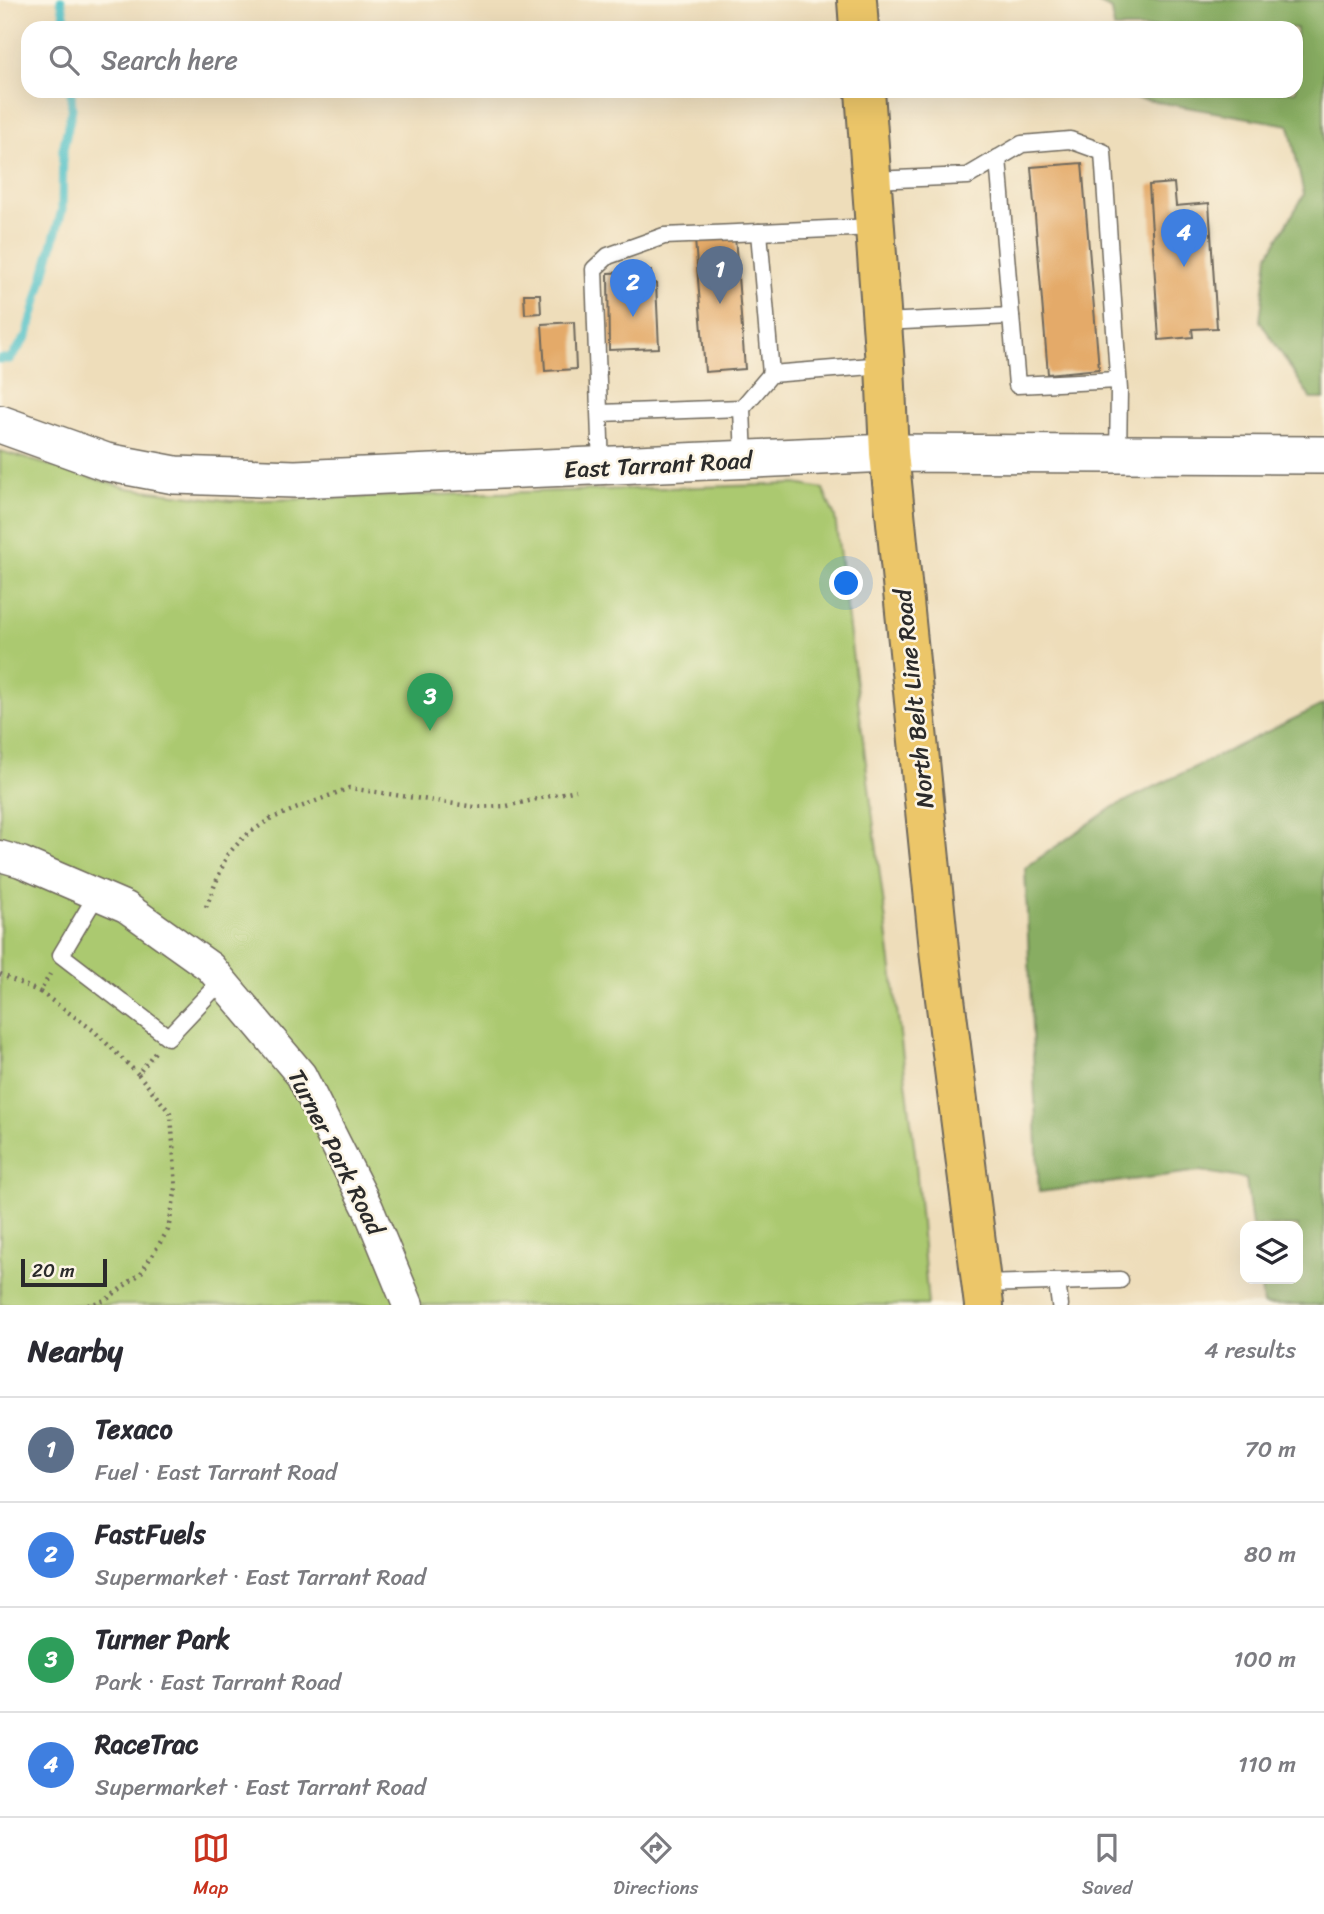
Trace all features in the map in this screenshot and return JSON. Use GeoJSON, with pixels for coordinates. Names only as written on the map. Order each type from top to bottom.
{"type":"FeatureCollection","features":[{"type":"Feature","properties":{"kind":"main road"},"geometry":{"type":"LineString","coordinates":[[857,0],[858,21]]}},
{"type":"Feature","properties":{"kind":"main road","name":"North Belt Line Road"},"geometry":{"type":"LineString","coordinates":[[865,98],[886,365],[889,453],[940,960],[983,1294]]}},
{"type":"Feature","properties":{"kind":"street","name":"East Tarrant Road"},"geometry":{"type":"LineString","coordinates":[[0,424],[106,462],[175,475],[295,479],[889,453],[1324,455]]}},
{"type":"Feature","properties":{"kind":"street","name":"Turner Park Road"},"geometry":{"type":"LineString","coordinates":[[0,856],[21,862],[126,907],[210,967],[301,1075],[368,1208],[408,1305]]}},
{"type":"Feature","properties":{"kind":"lane"},"geometry":{"type":"LineString","coordinates":[[872,180],[968,176],[1022,144],[1070,140],[1103,152],[1118,380],[1118,456]]}},
{"type":"Feature","properties":{"kind":"lane"},"geometry":{"type":"LineString","coordinates":[[998,158],[1017,385],[1118,380]]}},
{"type":"Feature","properties":{"kind":"lane"},"geometry":{"type":"LineString","coordinates":[[601,467],[594,269],[608,256],[664,236],[876,227]]}},
{"type":"Feature","properties":{"kind":"lane"},"geometry":{"type":"LineString","coordinates":[[744,460],[742,408],[771,374],[760,232]]}},
{"type":"Feature","properties":{"kind":"lane"},"geometry":{"type":"LineString","coordinates":[[882,322],[1011,316]]}},
{"type":"Feature","properties":{"kind":"lane"},"geometry":{"type":"LineString","coordinates":[[771,374],[886,365]]}},
{"type":"Feature","properties":{"kind":"lane"},"geometry":{"type":"LineString","coordinates":[[600,413],[742,408]]}},
{"type":"Feature","properties":{"kind":"lane"},"geometry":{"type":"LineString","coordinates":[[96,896],[61,955],[168,1037],[222,981]]}},
{"type":"Feature","properties":{"kind":"lane"},"geometry":{"type":"LineString","coordinates":[[983,1294],[1057,1282],[1120,1280]]}},
{"type":"Feature","properties":{"kind":"lane"},"geometry":{"type":"LineString","coordinates":[[1057,1282],[1060,1305]]}},
{"type":"Feature","properties":{"kind":"path"},"geometry":{"type":"LineString","coordinates":[[206,906],[227,855],[245,835],[270,820],[349,788],[475,807],[507,806],[576,790]]}},
{"type":"Feature","properties":{"kind":"path"},"geometry":{"type":"LineString","coordinates":[[40,992],[61,955]]}},
{"type":"Feature","properties":{"kind":"path"},"geometry":{"type":"LineString","coordinates":[[0,974],[40,992],[93,1030],[138,1074],[171,1114],[176,1188],[168,1230],[141,1273],[106,1300],[88,1305]]}},
{"type":"Feature","properties":{"kind":"path"},"geometry":{"type":"LineString","coordinates":[[138,1074],[168,1037]]}},
{"type":"Feature","properties":{"kind":"green space"},"geometry":{"type":"Polygon","coordinates":[[[1092,0],[1324,0],[1324,399],[1311,399],[1260,321],[1268,256],[1304,195],[1289,125],[1134,98],[1303,98],[1303,21],[1113,21],[1112,10],[1092,0]]]}},
{"type":"Feature","properties":{"kind":"green space"},"geometry":{"type":"Polygon","coordinates":[[[0,451],[127,488],[231,501],[796,484],[823,489],[835,517],[915,1153],[928,1305],[0,1305],[0,451]]]}},
{"type":"Feature","properties":{"kind":"green space"},"geometry":{"type":"Polygon","coordinates":[[[1324,704],[1324,1305],[1263,1305],[1261,1284],[1303,1284],[1303,1221],[1251,1221],[1246,1179],[1200,1171],[1039,1192],[1025,868],[1113,807],[1324,704]]]}},
{"type":"Feature","properties":{"kind":"building"},"geometry":{"type":"Polygon","coordinates":[[[1082,163],[1099,369],[1048,374],[1031,167],[1082,163]]]}},
{"type":"Feature","properties":{"kind":"building"},"geometry":{"type":"Polygon","coordinates":[[[1174,183],[1176,206],[1209,203],[1217,328],[1192,329],[1193,337],[1159,340],[1149,185],[1174,183]]]}},
{"type":"Feature","properties":{"kind":"building"},"geometry":{"type":"Polygon","coordinates":[[[735,236],[745,369],[705,372],[695,239],[735,236]]]}},
{"type":"Feature","properties":{"kind":"building"},"geometry":{"type":"Polygon","coordinates":[[[651,271],[652,284],[656,283],[659,348],[609,350],[608,273],[651,271]]]}},
{"type":"Feature","properties":{"kind":"building"},"geometry":{"type":"Polygon","coordinates":[[[524,294],[540,294],[541,313],[525,314],[524,294]]]}},
{"type":"Feature","properties":{"kind":"building"},"geometry":{"type":"Polygon","coordinates":[[[574,322],[576,369],[545,371],[542,324],[574,322]]]}},
{"type":"Feature","properties":{"kind":"waterway"},"geometry":{"type":"LineString","coordinates":[[61,0],[66,21]]}},
{"type":"Feature","properties":{"kind":"waterway"},"geometry":{"type":"LineString","coordinates":[[0,359],[10,359],[27,336],[62,210],[63,149],[72,109],[71,98]]}},
{"type":"Feature","properties":{"kind":"place","name":"RaceTrac"},"geometry":{"type":"Point","coordinates":[1184,267]}},
{"type":"Feature","properties":{"kind":"place","name":"Texaco"},"geometry":{"type":"Point","coordinates":[720,304]}},
{"type":"Feature","properties":{"kind":"place","name":"FastFuels"},"geometry":{"type":"Point","coordinates":[633,317]}},
{"type":"Feature","properties":{"kind":"place","name":"Turner Park"},"geometry":{"type":"Point","coordinates":[430,731]}}]}
